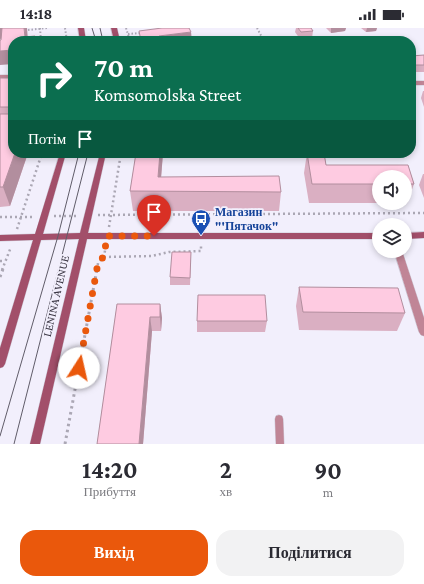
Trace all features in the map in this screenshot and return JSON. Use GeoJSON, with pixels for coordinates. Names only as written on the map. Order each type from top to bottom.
{"type":"FeatureCollection","features":[{"type":"Feature","properties":{"kind":"main road"},"geometry":{"type":"LineString","coordinates":[[0,364],[62,158]]}},
{"type":"Feature","properties":{"kind":"main road","name":"LENINA AVENUE"},"geometry":{"type":"LineString","coordinates":[[35,444],[101,158]]}},
{"type":"Feature","properties":{"kind":"main road"},"geometry":{"type":"LineString","coordinates":[[0,238],[83,236],[372,236]]}},
{"type":"Feature","properties":{"kind":"main road"},"geometry":{"type":"LineString","coordinates":[[412,236],[424,236]]}},
{"type":"Feature","properties":{"kind":"street"},"geometry":{"type":"LineString","coordinates":[[400,258],[424,332]]}},
{"type":"Feature","properties":{"kind":"lane"},"geometry":{"type":"LineString","coordinates":[[278,419],[280,444]]}},
{"type":"Feature","properties":{"kind":"path"},"geometry":{"type":"LineString","coordinates":[[28,30],[47,28]]}},
{"type":"Feature","properties":{"kind":"path"},"geometry":{"type":"LineString","coordinates":[[126,28],[128,34],[142,32]]}},
{"type":"Feature","properties":{"kind":"path"},"geometry":{"type":"LineString","coordinates":[[0,277],[40,158]]}},
{"type":"Feature","properties":{"kind":"path"},"geometry":{"type":"LineString","coordinates":[[65,444],[98,263],[104,256],[120,158]]}},
{"type":"Feature","properties":{"kind":"path"},"geometry":{"type":"LineString","coordinates":[[0,217],[424,213]]}},
{"type":"Feature","properties":{"kind":"path"},"geometry":{"type":"LineString","coordinates":[[104,256],[152,256],[169,252],[201,251],[201,236]]}},
{"type":"Feature","properties":{"kind":"path"},"geometry":{"type":"LineString","coordinates":[[0,262],[6,261]]}},
{"type":"Feature","properties":{"kind":"building"},"geometry":{"type":"Polygon","coordinates":[[[2,28],[24,28],[25,36],[8,36],[8,50],[0,51],[2,28]]]}},
{"type":"Feature","properties":{"kind":"building"},"geometry":{"type":"Polygon","coordinates":[[[162,28],[189,28],[191,32],[159,36],[140,36],[139,31],[162,28]]]}},
{"type":"Feature","properties":{"kind":"building"},"geometry":{"type":"Polygon","coordinates":[[[298,28],[311,28],[313,31],[301,32],[298,28]]]}},
{"type":"Feature","properties":{"kind":"building"},"geometry":{"type":"Polygon","coordinates":[[[424,55],[424,65],[416,65],[416,56],[424,55]]]}},
{"type":"Feature","properties":{"kind":"building"},"geometry":{"type":"Polygon","coordinates":[[[0,78],[8,78],[8,107],[0,107],[0,78]]]}},
{"type":"Feature","properties":{"kind":"building"},"geometry":{"type":"Polygon","coordinates":[[[0,114],[8,114],[8,158],[13,158],[3,187],[0,187],[0,114]]]}},
{"type":"Feature","properties":{"kind":"building"},"geometry":{"type":"Polygon","coordinates":[[[135,158],[160,158],[158,177],[279,176],[281,192],[130,191],[135,158]]]}},
{"type":"Feature","properties":{"kind":"building"},"geometry":{"type":"Polygon","coordinates":[[[308,158],[325,158],[326,165],[408,165],[410,170],[372,170],[372,184],[312,184],[308,158]]]}},
{"type":"Feature","properties":{"kind":"building"},"geometry":{"type":"Polygon","coordinates":[[[172,252],[191,252],[190,278],[170,277],[172,252]]]}},
{"type":"Feature","properties":{"kind":"building"},"geometry":{"type":"Polygon","coordinates":[[[299,287],[398,288],[405,313],[303,312],[299,287]]]}},
{"type":"Feature","properties":{"kind":"building"},"geometry":{"type":"Polygon","coordinates":[[[198,295],[265,295],[267,321],[197,321],[198,295]]]}},
{"type":"Feature","properties":{"kind":"building"},"geometry":{"type":"Polygon","coordinates":[[[117,304],[160,304],[160,317],[150,317],[139,444],[97,444],[117,304]]]}},
{"type":"Feature","properties":{"kind":"tram line"},"geometry":{"type":"LineString","coordinates":[[92,28],[94,36]]}},
{"type":"Feature","properties":{"kind":"tram line"},"geometry":{"type":"LineString","coordinates":[[100,28],[102,36]]}},
{"type":"Feature","properties":{"kind":"tram line"},"geometry":{"type":"LineString","coordinates":[[0,436],[58,236],[78,158]]}},
{"type":"Feature","properties":{"kind":"tram line"},"geometry":{"type":"LineString","coordinates":[[14,444],[87,158]]}},
{"type":"Feature","properties":{"kind":"place","name":"Магазин \"'Пятачок\""},"geometry":{"type":"Point","coordinates":[201,236]}},
{"type":"Feature","properties":{"kind":"route"},"geometry":{"type":"LineString","coordinates":[[79,368],[98,263],[104,256],[107,236],[154,236]]}}]}
